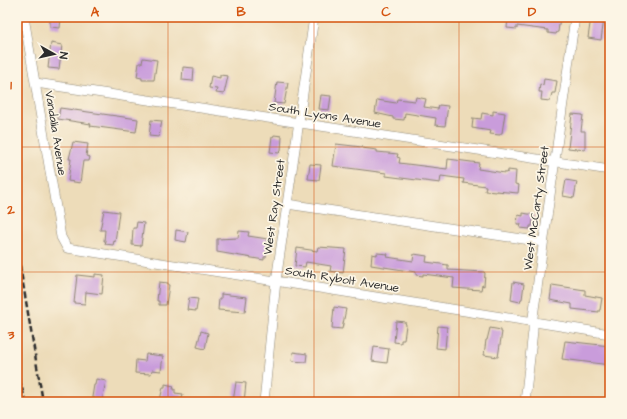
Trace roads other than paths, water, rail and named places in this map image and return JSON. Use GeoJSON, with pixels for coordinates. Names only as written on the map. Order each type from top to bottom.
{"type":"FeatureCollection","features":[{"type":"Feature","properties":{"kind":"street","name":"Vandalia Avenue"},"geometry":{"type":"LineString","coordinates":[[24,17],[60,237],[64,246],[70,250]]}},
{"type":"Feature","properties":{"kind":"street","name":"West Ray Street"},"geometry":{"type":"LineString","coordinates":[[264,402],[276,281],[314,17]]}},
{"type":"Feature","properties":{"kind":"street","name":"West McCarty Street"},"geometry":{"type":"LineString","coordinates":[[526,402],[533,322],[543,242],[575,17]]}},
{"type":"Feature","properties":{"kind":"street","name":"South Lyons Avenue"},"geometry":{"type":"LineString","coordinates":[[36,83],[610,170]]}},
{"type":"Feature","properties":{"kind":"street"},"geometry":{"type":"LineString","coordinates":[[287,204],[543,242]]}},
{"type":"Feature","properties":{"kind":"street","name":"South Rybolt Avenue"},"geometry":{"type":"LineString","coordinates":[[70,250],[610,334]]}},
{"type":"Feature","properties":{"kind":"railway"},"geometry":{"type":"LineString","coordinates":[[17,248],[43,402]]}},
{"type":"Feature","properties":{"kind":"railway"},"geometry":{"type":"LineString","coordinates":[[17,371],[26,402]]}}]}
